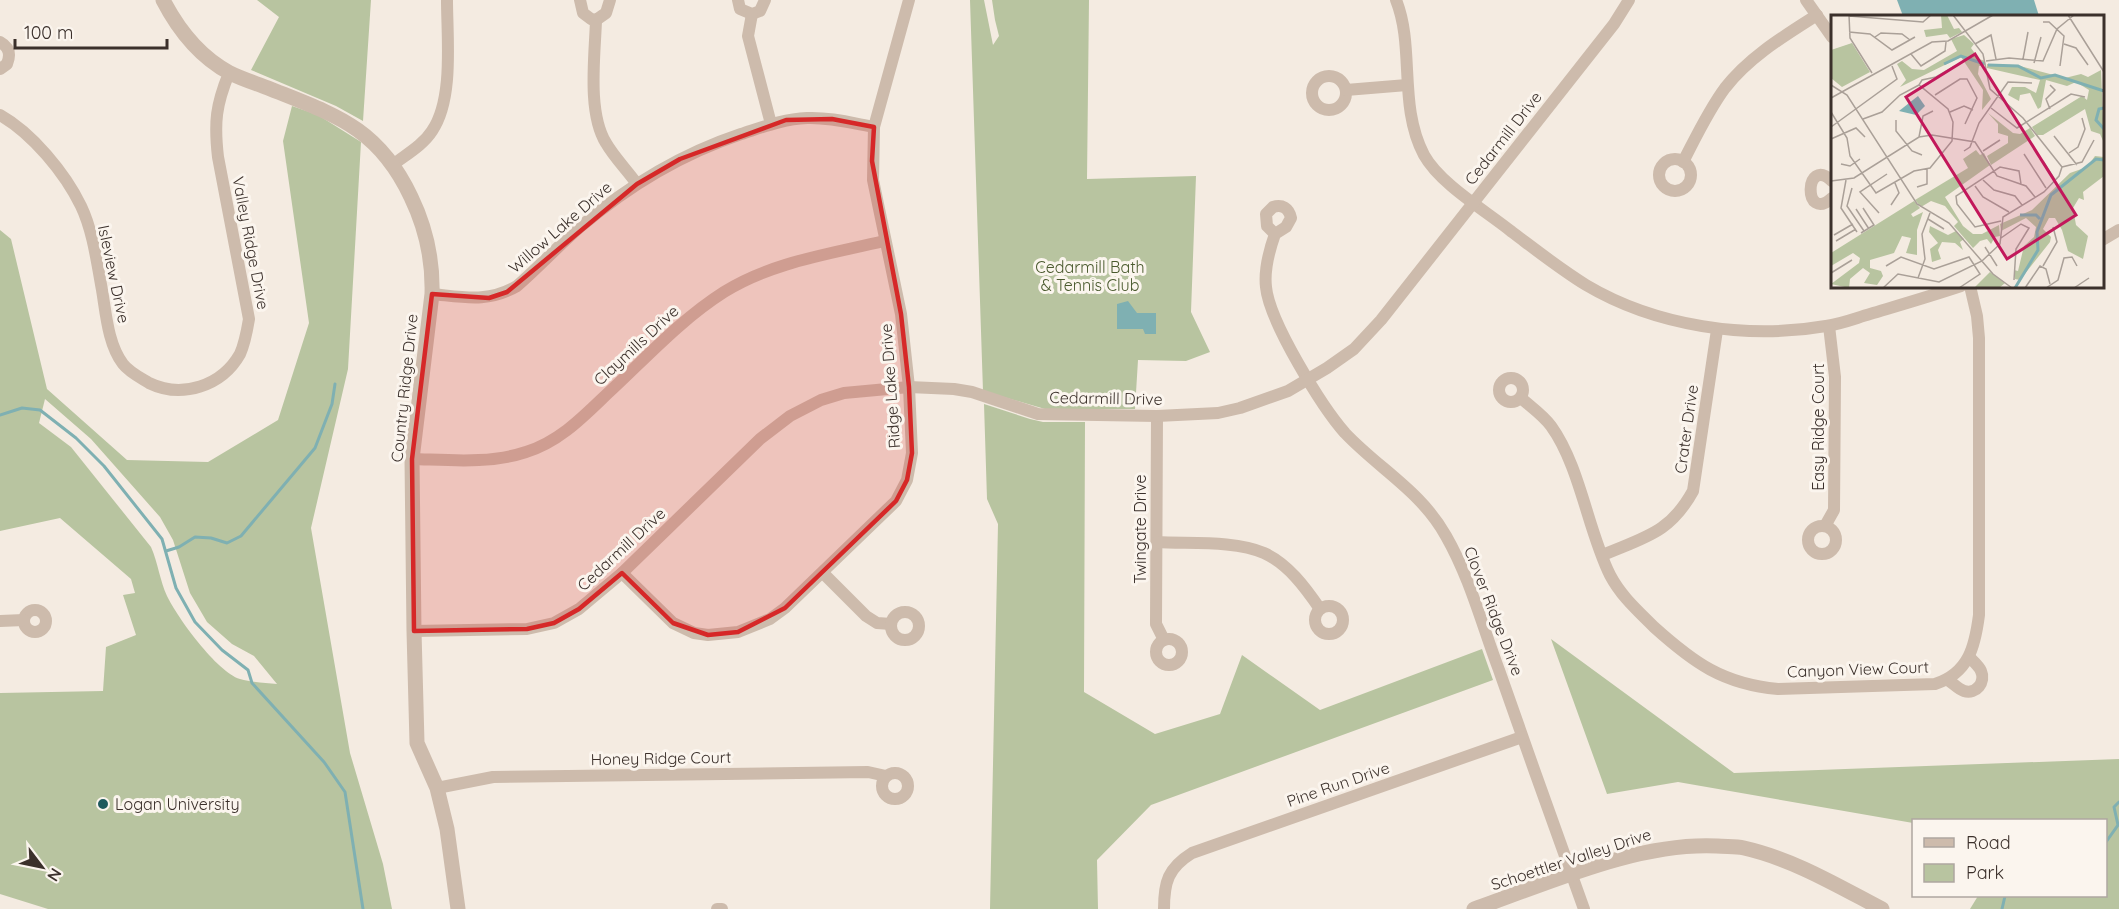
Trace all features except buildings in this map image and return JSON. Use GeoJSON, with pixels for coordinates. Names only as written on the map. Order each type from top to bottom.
{"type":"FeatureCollection","features":[{"type":"Feature","properties":{"kind":"street","name":"Country Ridge Drive"},"geometry":{"type":"LineString","coordinates":[[163,0],[173,20],[190,41],[230,73],[344,120],[379,147],[394,164],[419,214],[433,270],[412,459],[417,743],[436,788],[447,829],[458,909]]}},
{"type":"Feature","properties":{"kind":"street"},"geometry":{"type":"LineString","coordinates":[[394,164],[425,140],[433,131],[443,110],[447,93],[447,0]]}},
{"type":"Feature","properties":{"kind":"street"},"geometry":{"type":"LineString","coordinates":[[580,0],[583,13],[596,20]]}},
{"type":"Feature","properties":{"kind":"street"},"geometry":{"type":"LineString","coordinates":[[596,20],[606,13],[610,0]]}},
{"type":"Feature","properties":{"kind":"street"},"geometry":{"type":"LineString","coordinates":[[738,0],[740,9],[752,14],[760,11],[765,0]]}},
{"type":"Feature","properties":{"kind":"street","name":"Ridge Lake Drive"},"geometry":{"type":"LineString","coordinates":[[621,573],[673,623],[694,633],[708,635],[738,632],[770,619],[785,608],[896,501],[907,480],[912,453],[909,387],[901,314],[873,180],[874,127],[909,0]]}},
{"type":"Feature","properties":{"kind":"street"},"geometry":{"type":"LineString","coordinates":[[1396,0],[1402,20],[1407,86],[1415,135],[1425,156],[1438,174],[1555,265],[1614,300],[1717,330],[1763,332],[1829,326],[1954,288]]}},
{"type":"Feature","properties":{"kind":"street","name":"Cedarmill Drive"},"geometry":{"type":"LineString","coordinates":[[414,631],[527,629],[554,622],[579,609],[621,573],[760,440],[790,416],[821,400],[844,393],[909,387],[972,392],[1038,414],[1157,416],[1218,413],[1288,391],[1354,349],[1381,320],[1614,24],[1629,0]]}},
{"type":"Feature","properties":{"kind":"street"},"geometry":{"type":"LineString","coordinates":[[1806,0],[1831,34]]}},
{"type":"Feature","properties":{"kind":"street"},"geometry":{"type":"LineString","coordinates":[[752,14],[748,36],[771,124]]}},
{"type":"Feature","properties":{"kind":"street"},"geometry":{"type":"LineString","coordinates":[[1683,162],[1724,89],[1740,71],[1786,34],[1817,15]]}},
{"type":"Feature","properties":{"kind":"street"},"geometry":{"type":"LineString","coordinates":[[596,20],[595,83],[600,131],[606,144],[637,184]]}},
{"type":"Feature","properties":{"kind":"street"},"geometry":{"type":"LineString","coordinates":[[0,42],[8,48],[9,53],[7,64],[0,69]]}},
{"type":"Feature","properties":{"kind":"street","name":"Valley Ridge Drive"},"geometry":{"type":"LineString","coordinates":[[187,390],[217,380],[240,354],[247,335],[249,319],[215,132],[216,110],[230,73]]}},
{"type":"Feature","properties":{"kind":"street"},"geometry":{"type":"LineString","coordinates":[[1346,90],[1407,86]]}},
{"type":"Feature","properties":{"kind":"street","name":"Isleview Drive"},"geometry":{"type":"LineString","coordinates":[[0,115],[14,123],[48,158],[82,207],[94,248],[113,346],[124,365],[140,378],[159,387],[187,390]]}},
{"type":"Feature","properties":{"kind":"street","name":"Willow Lake Drive"},"geometry":{"type":"LineString","coordinates":[[432,294],[489,298],[507,292],[534,271],[586,222],[637,184],[680,159],[725,140],[771,124],[809,117],[874,127]]}},
{"type":"Feature","properties":{"kind":"street"},"geometry":{"type":"LineString","coordinates":[[1831,178],[1817,177],[1811,182],[1809,191],[1813,199],[1819,203],[1831,200]]}},
{"type":"Feature","properties":{"kind":"street"},"geometry":{"type":"LineString","coordinates":[[2104,239],[2119,230]]}},
{"type":"Feature","properties":{"kind":"street","name":"Clover Ridge Drive"},"geometry":{"type":"LineString","coordinates":[[1275,234],[1265,271],[1268,300],[1274,316],[1308,379],[1345,432],[1415,494],[1446,535],[1471,588],[1584,909]]}},
{"type":"Feature","properties":{"kind":"street","name":"Claymills Drive"},"geometry":{"type":"LineString","coordinates":[[412,459],[480,460],[526,452],[546,444],[567,431],[673,331],[726,291],[778,267],[885,241]]}},
{"type":"Feature","properties":{"kind":"street","name":"Canyon View Court"},"geometry":{"type":"LineString","coordinates":[[1521,398],[1545,419],[1558,437],[1609,573],[1623,597],[1680,650],[1727,679],[1758,687],[1778,689],[1935,684],[1948,680],[1969,657],[1975,643],[1979,615],[1979,338],[1970,288]]}},
{"type":"Feature","properties":{"kind":"street","name":"Easy Ridge Court"},"geometry":{"type":"LineString","coordinates":[[1825,526],[1834,510],[1835,377],[1829,326]]}},
{"type":"Feature","properties":{"kind":"street","name":"Crater Drive"},"geometry":{"type":"LineString","coordinates":[[1603,555],[1664,528],[1675,518],[1693,491],[1717,330]]}},
{"type":"Feature","properties":{"kind":"street","name":"Twingate Drive"},"geometry":{"type":"LineString","coordinates":[[1157,416],[1156,624],[1164,640]]}},
{"type":"Feature","properties":{"kind":"street"},"geometry":{"type":"LineString","coordinates":[[1157,542],[1222,545],[1263,552],[1295,576],[1320,609]]}},
{"type":"Feature","properties":{"kind":"street"},"geometry":{"type":"LineString","coordinates":[[823,573],[866,616],[878,623],[891,624]]}},
{"type":"Feature","properties":{"kind":"street"},"geometry":{"type":"LineString","coordinates":[[0,621],[24,621]]}},
{"type":"Feature","properties":{"kind":"street"},"geometry":{"type":"LineString","coordinates":[[1948,680],[1964,691],[1973,691],[1979,687],[1983,678],[1982,673],[1969,657]]}},
{"type":"Feature","properties":{"kind":"street","name":"Pine Run Drive"},"geometry":{"type":"LineString","coordinates":[[1164,909],[1166,885],[1170,872],[1191,853],[1522,737]]}},
{"type":"Feature","properties":{"kind":"street","name":"Honey Ridge Court"},"geometry":{"type":"LineString","coordinates":[[436,788],[493,777],[868,772],[886,776]]}},
{"type":"Feature","properties":{"kind":"street","name":"Schoettler Valley Drive"},"geometry":{"type":"LineString","coordinates":[[1474,909],[1617,859],[1661,848],[1702,845],[1742,848],[1782,859],[1882,909]]}},
{"type":"Feature","properties":{"kind":"street"},"geometry":{"type":"LineString","coordinates":[[717,909],[722,909]]}},
{"type":"Feature","properties":{"kind":"highlighted area"},"geometry":{"type":"Polygon","coordinates":[[[832,119],[874,127],[872,161],[901,314],[909,387],[912,453],[907,480],[896,501],[785,608],[738,632],[708,635],[673,623],[622,573],[579,609],[554,623],[527,629],[414,631],[412,459],[432,294],[489,298],[507,292],[637,184],[680,159],[786,120],[832,119]]]}},
{"type":"Feature","properties":{"kind":"green space"},"geometry":{"type":"Polygon","coordinates":[[[257,0],[371,0],[363,121],[336,106],[251,70],[279,17],[257,0]]]}},
{"type":"Feature","properties":{"kind":"green space","name":"Cedarmill Bath & Tennis Club"},"geometry":{"type":"Polygon","coordinates":[[[970,0],[984,0],[993,45],[999,36],[992,0],[1089,0],[1087,179],[1196,176],[1191,312],[1210,352],[1186,361],[1138,360],[1135,409],[1045,409],[983,391],[970,0]]]}},
{"type":"Feature","properties":{"kind":"green space"},"geometry":{"type":"Polygon","coordinates":[[[292,106],[318,115],[361,142],[348,369],[311,528],[350,753],[383,864],[392,909],[48,909],[0,894],[0,693],[103,691],[106,647],[136,635],[123,595],[135,593],[131,579],[60,518],[0,531],[0,230],[11,239],[47,389],[127,460],[208,462],[278,420],[309,323],[283,141],[292,106]],[[45,399],[39,423],[71,447],[151,547],[167,596],[179,617],[199,643],[220,666],[240,679],[277,684],[254,656],[232,644],[207,622],[190,593],[173,540],[160,517],[91,439],[45,399]]]}},
{"type":"Feature","properties":{"kind":"green space"},"geometry":{"type":"Polygon","coordinates":[[[984,404],[1043,422],[1085,422],[1084,692],[1155,734],[1220,714],[1242,655],[1320,710],[1482,649],[1493,680],[1151,805],[1097,860],[1098,909],[990,909],[998,524],[987,499],[984,404]]]}},
{"type":"Feature","properties":{"kind":"green space"},"geometry":{"type":"Polygon","coordinates":[[[1551,639],[1734,773],[2119,759],[2119,909],[1970,909],[1977,897],[2107,897],[2107,819],[1912,819],[1912,823],[1678,782],[1607,794],[1551,639]]]}},
{"type":"Feature","properties":{"kind":"water"},"geometry":{"type":"Polygon","coordinates":[[[1897,0],[2034,0],[2039,15],[1903,15],[1897,0]]]}},
{"type":"Feature","properties":{"kind":"water"},"geometry":{"type":"Polygon","coordinates":[[[1128,301],[1137,313],[1156,313],[1156,334],[1145,334],[1143,329],[1117,329],[1117,304],[1128,301]]]}},
{"type":"Feature","properties":{"kind":"waterway"},"geometry":{"type":"LineString","coordinates":[[166,551],[179,547],[195,537],[211,538],[227,543],[241,536],[315,448],[332,404],[335,384]]}},
{"type":"Feature","properties":{"kind":"waterway"},"geometry":{"type":"LineString","coordinates":[[0,415],[22,408],[40,410],[76,438],[104,466],[162,539],[176,588],[195,622],[222,650],[248,670],[252,683],[324,762],[345,792],[363,909]]}},
{"type":"Feature","properties":{"kind":"waterway"},"geometry":{"type":"LineString","coordinates":[[2107,841],[2118,825],[2114,807],[2119,802]]}},
{"type":"Feature","properties":{"kind":"waterway"},"geometry":{"type":"LineString","coordinates":[[2002,909],[2005,897]]}},
{"type":"Feature","properties":{"kind":"place","name":"Logan University"},"geometry":{"type":"Point","coordinates":[103,804]}}]}
